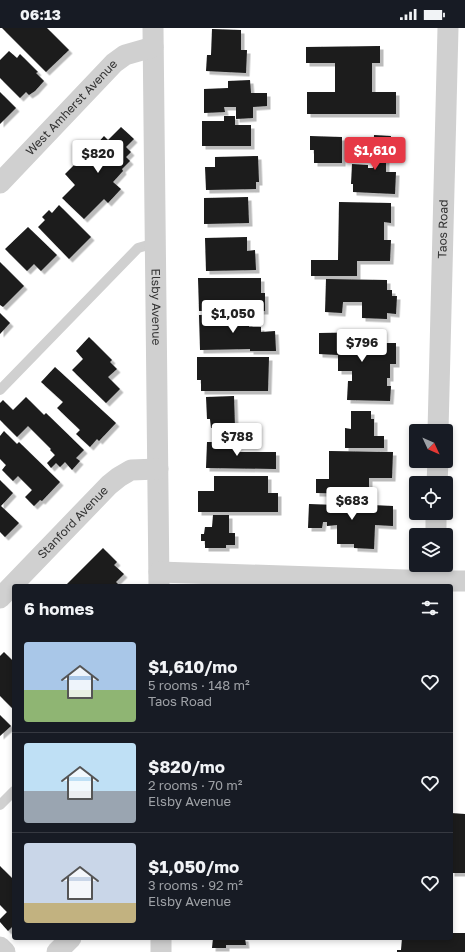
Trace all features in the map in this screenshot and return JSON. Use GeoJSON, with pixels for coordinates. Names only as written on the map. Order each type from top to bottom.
{"type":"FeatureCollection","features":[{"type":"Feature","properties":{"kind":"street","name":"Taos Road"},"geometry":{"type":"LineString","coordinates":[[438,424],[448,28]]}},
{"type":"Feature","properties":{"kind":"street","name":"West Amherst Avenue"},"geometry":{"type":"LineString","coordinates":[[0,183],[114,63],[153,37]]}},
{"type":"Feature","properties":{"kind":"street","name":"Elsby Avenue"},"geometry":{"type":"LineString","coordinates":[[153,37],[159,579]]}},
{"type":"Feature","properties":{"kind":"street","name":"Stanford Avenue"},"geometry":{"type":"LineString","coordinates":[[14,584],[109,485],[119,477],[131,470],[158,469]]}},
{"type":"Feature","properties":{"kind":"street"},"geometry":{"type":"LineString","coordinates":[[159,579],[435,573],[465,581]]}},
{"type":"Feature","properties":{"kind":"street","name":"Stanford Avenue"},"geometry":{"type":"LineString","coordinates":[[0,598],[12,586]]}},
{"type":"Feature","properties":{"kind":"street"},"geometry":{"type":"LineString","coordinates":[[57,952],[69,940]]}},
{"type":"Feature","properties":{"kind":"street"},"geometry":{"type":"LineString","coordinates":[[161,940],[161,952]]}},
{"type":"Feature","properties":{"kind":"street"},"geometry":{"type":"LineString","coordinates":[[0,947],[5,952]]}},
{"type":"Feature","properties":{"kind":"lane"},"geometry":{"type":"LineString","coordinates":[[0,390],[138,248],[155,243]]}},
{"type":"Feature","properties":{"kind":"lane"},"geometry":{"type":"LineString","coordinates":[[0,805],[12,793]]}},
{"type":"Feature","properties":{"kind":"building"},"geometry":{"type":"Polygon","coordinates":[[[2,28],[47,28],[69,50],[46,72],[2,28]]]}},
{"type":"Feature","properties":{"kind":"building"},"geometry":{"type":"Polygon","coordinates":[[[212,29],[241,30],[241,50],[247,50],[246,73],[206,71],[207,55],[211,55],[212,29]]]}},
{"type":"Feature","properties":{"kind":"building"},"geometry":{"type":"Polygon","coordinates":[[[380,46],[380,63],[372,63],[372,92],[396,92],[396,114],[307,114],[307,92],[335,92],[335,63],[306,63],[306,47],[380,46]]]}},
{"type":"Feature","properties":{"kind":"building"},"geometry":{"type":"Polygon","coordinates":[[[9,51],[17,58],[20,54],[38,72],[36,73],[44,81],[29,95],[26,92],[20,98],[0,78],[0,60],[9,51]]]}},
{"type":"Feature","properties":{"kind":"building"},"geometry":{"type":"Polygon","coordinates":[[[250,80],[251,93],[267,93],[267,106],[253,107],[253,118],[236,119],[236,107],[224,107],[225,112],[204,113],[204,89],[228,88],[228,81],[250,80]]]}},
{"type":"Feature","properties":{"kind":"building"},"geometry":{"type":"Polygon","coordinates":[[[0,92],[16,108],[0,124],[0,92]]]}},
{"type":"Feature","properties":{"kind":"building"},"geometry":{"type":"Polygon","coordinates":[[[224,116],[235,116],[235,125],[251,125],[251,146],[202,146],[202,121],[224,121],[224,116]]]}},
{"type":"Feature","properties":{"kind":"building"},"geometry":{"type":"Polygon","coordinates":[[[121,127],[134,139],[126,147],[131,152],[126,157],[130,161],[113,182],[121,189],[108,203],[104,199],[84,219],[62,198],[75,185],[65,174],[96,147],[95,146],[104,136],[108,140],[121,127]]]}},
{"type":"Feature","properties":{"kind":"building"},"geometry":{"type":"Polygon","coordinates":[[[374,135],[391,136],[390,155],[386,155],[386,172],[396,172],[395,194],[353,192],[353,184],[351,184],[352,164],[368,165],[368,168],[373,168],[374,135]]]}},
{"type":"Feature","properties":{"kind":"building"},"geometry":{"type":"Polygon","coordinates":[[[310,136],[342,137],[342,163],[314,163],[314,150],[310,150],[310,136]]]}},
{"type":"Feature","properties":{"kind":"building"},"geometry":{"type":"Polygon","coordinates":[[[258,156],[259,182],[256,182],[256,189],[206,190],[205,167],[215,167],[215,157],[258,156]]]}},
{"type":"Feature","properties":{"kind":"building"},"geometry":{"type":"Polygon","coordinates":[[[248,197],[249,223],[204,224],[204,198],[248,197]]]}},
{"type":"Feature","properties":{"kind":"building"},"geometry":{"type":"Polygon","coordinates":[[[339,202],[391,203],[391,223],[384,222],[384,240],[391,240],[390,261],[357,261],[357,276],[311,276],[311,260],[338,260],[339,202]]]}},
{"type":"Feature","properties":{"kind":"building"},"geometry":{"type":"Polygon","coordinates":[[[59,205],[91,237],[69,259],[38,227],[45,220],[42,217],[49,210],[52,213],[59,205]]]}},
{"type":"Feature","properties":{"kind":"building"},"geometry":{"type":"Polygon","coordinates":[[[28,227],[57,255],[41,271],[34,264],[27,271],[5,249],[28,227]]]}},
{"type":"Feature","properties":{"kind":"building"},"geometry":{"type":"Polygon","coordinates":[[[247,237],[247,251],[255,250],[256,270],[206,271],[205,238],[247,237]]]}},
{"type":"Feature","properties":{"kind":"building"},"geometry":{"type":"Polygon","coordinates":[[[0,262],[24,286],[3,307],[0,305],[0,262]]]}},
{"type":"Feature","properties":{"kind":"building"},"geometry":{"type":"Polygon","coordinates":[[[198,278],[261,278],[261,293],[265,293],[265,311],[199,311],[198,278]]]}},
{"type":"Feature","properties":{"kind":"building"},"geometry":{"type":"Polygon","coordinates":[[[326,279],[387,280],[387,290],[392,290],[392,296],[397,296],[396,314],[387,313],[387,319],[362,318],[362,302],[343,302],[342,313],[325,312],[326,279]]]}},
{"type":"Feature","properties":{"kind":"building"},"geometry":{"type":"Polygon","coordinates":[[[0,313],[10,323],[0,334],[0,313]]]}},
{"type":"Feature","properties":{"kind":"building"},"geometry":{"type":"Polygon","coordinates":[[[239,314],[239,316],[249,316],[249,327],[261,327],[261,332],[275,331],[276,351],[250,351],[250,349],[200,350],[199,315],[239,314]]]}},
{"type":"Feature","properties":{"kind":"building"},"geometry":{"type":"Polygon","coordinates":[[[378,332],[377,343],[396,343],[396,364],[390,364],[390,378],[387,378],[387,386],[391,386],[390,401],[347,400],[348,381],[352,381],[352,371],[338,371],[338,355],[319,354],[319,333],[378,332]]]}},
{"type":"Feature","properties":{"kind":"building"},"geometry":{"type":"Polygon","coordinates":[[[89,337],[112,360],[110,362],[117,369],[108,377],[120,389],[106,403],[72,370],[83,359],[76,351],[89,337]]]}},
{"type":"Feature","properties":{"kind":"building"},"geometry":{"type":"Polygon","coordinates":[[[197,357],[269,357],[268,391],[201,391],[201,380],[197,380],[197,357]]]}},
{"type":"Feature","properties":{"kind":"building"},"geometry":{"type":"Polygon","coordinates":[[[55,367],[116,423],[99,441],[97,439],[90,447],[76,434],[80,430],[57,408],[63,402],[41,382],[55,367]]]}},
{"type":"Feature","properties":{"kind":"building"},"geometry":{"type":"Polygon","coordinates":[[[234,396],[235,428],[211,428],[210,419],[207,419],[206,397],[234,396]]]}},
{"type":"Feature","properties":{"kind":"building"},"geometry":{"type":"Polygon","coordinates":[[[26,397],[44,415],[46,413],[84,450],[76,458],[80,461],[72,470],[65,462],[60,467],[56,463],[51,468],[47,463],[55,455],[28,426],[17,437],[0,420],[0,403],[3,400],[13,410],[26,397]]]}},
{"type":"Feature","properties":{"kind":"building"},"geometry":{"type":"Polygon","coordinates":[[[351,411],[371,411],[371,419],[374,419],[374,436],[384,436],[384,448],[345,448],[345,428],[351,429],[351,411]]]}},
{"type":"Feature","properties":{"kind":"building"},"geometry":{"type":"Polygon","coordinates":[[[4,431],[17,444],[19,442],[60,482],[42,501],[40,500],[34,506],[25,497],[32,490],[18,476],[13,481],[2,470],[6,465],[0,459],[0,436],[4,431]]]}},
{"type":"Feature","properties":{"kind":"building"},"geometry":{"type":"Polygon","coordinates":[[[236,440],[236,452],[276,452],[276,469],[206,468],[207,442],[236,440]]]}},
{"type":"Feature","properties":{"kind":"building"},"geometry":{"type":"Polygon","coordinates":[[[329,451],[393,452],[392,478],[369,478],[369,494],[316,493],[316,479],[329,479],[329,451]]]}},
{"type":"Feature","properties":{"kind":"building"},"geometry":{"type":"Polygon","coordinates":[[[214,476],[268,476],[268,493],[278,493],[278,512],[198,512],[198,491],[214,491],[214,476]]]}},
{"type":"Feature","properties":{"kind":"building"},"geometry":{"type":"Polygon","coordinates":[[[0,480],[13,493],[1,506],[19,523],[5,537],[0,532],[0,480]]]}},
{"type":"Feature","properties":{"kind":"building"},"geometry":{"type":"Polygon","coordinates":[[[337,501],[372,502],[372,505],[393,506],[393,526],[375,525],[374,549],[354,548],[354,544],[337,544],[337,525],[327,526],[327,522],[323,522],[322,528],[308,528],[309,504],[337,505],[337,501]]]}},
{"type":"Feature","properties":{"kind":"building"},"geometry":{"type":"Polygon","coordinates":[[[213,515],[229,515],[229,533],[235,533],[235,545],[226,545],[226,548],[205,548],[205,541],[201,541],[201,534],[204,534],[205,527],[212,527],[213,515]]]}},
{"type":"Feature","properties":{"kind":"building"},"geometry":{"type":"Polygon","coordinates":[[[103,548],[117,562],[114,565],[124,574],[116,582],[118,584],[67,584],[103,548]]]}},
{"type":"Feature","properties":{"kind":"building"},"geometry":{"type":"Polygon","coordinates":[[[4,652],[12,660],[12,708],[0,696],[0,656],[4,652]]]}},
{"type":"Feature","properties":{"kind":"building"},"geometry":{"type":"Polygon","coordinates":[[[0,715],[11,726],[0,736],[0,715]]]}},
{"type":"Feature","properties":{"kind":"building"},"geometry":{"type":"Polygon","coordinates":[[[453,813],[465,814],[465,873],[453,873],[453,813]]]}},
{"type":"Feature","properties":{"kind":"building"},"geometry":{"type":"Polygon","coordinates":[[[0,866],[12,878],[12,927],[8,931],[0,922],[0,919],[7,912],[0,905],[0,866]]]}},
{"type":"Feature","properties":{"kind":"building"},"geometry":{"type":"Polygon","coordinates":[[[453,933],[465,933],[465,952],[397,952],[397,950],[401,950],[402,940],[453,940],[453,933]]]}},
{"type":"Feature","properties":{"kind":"building"},"geometry":{"type":"Polygon","coordinates":[[[213,940],[245,940],[246,945],[226,945],[226,948],[212,948],[213,940]]]}}]}
